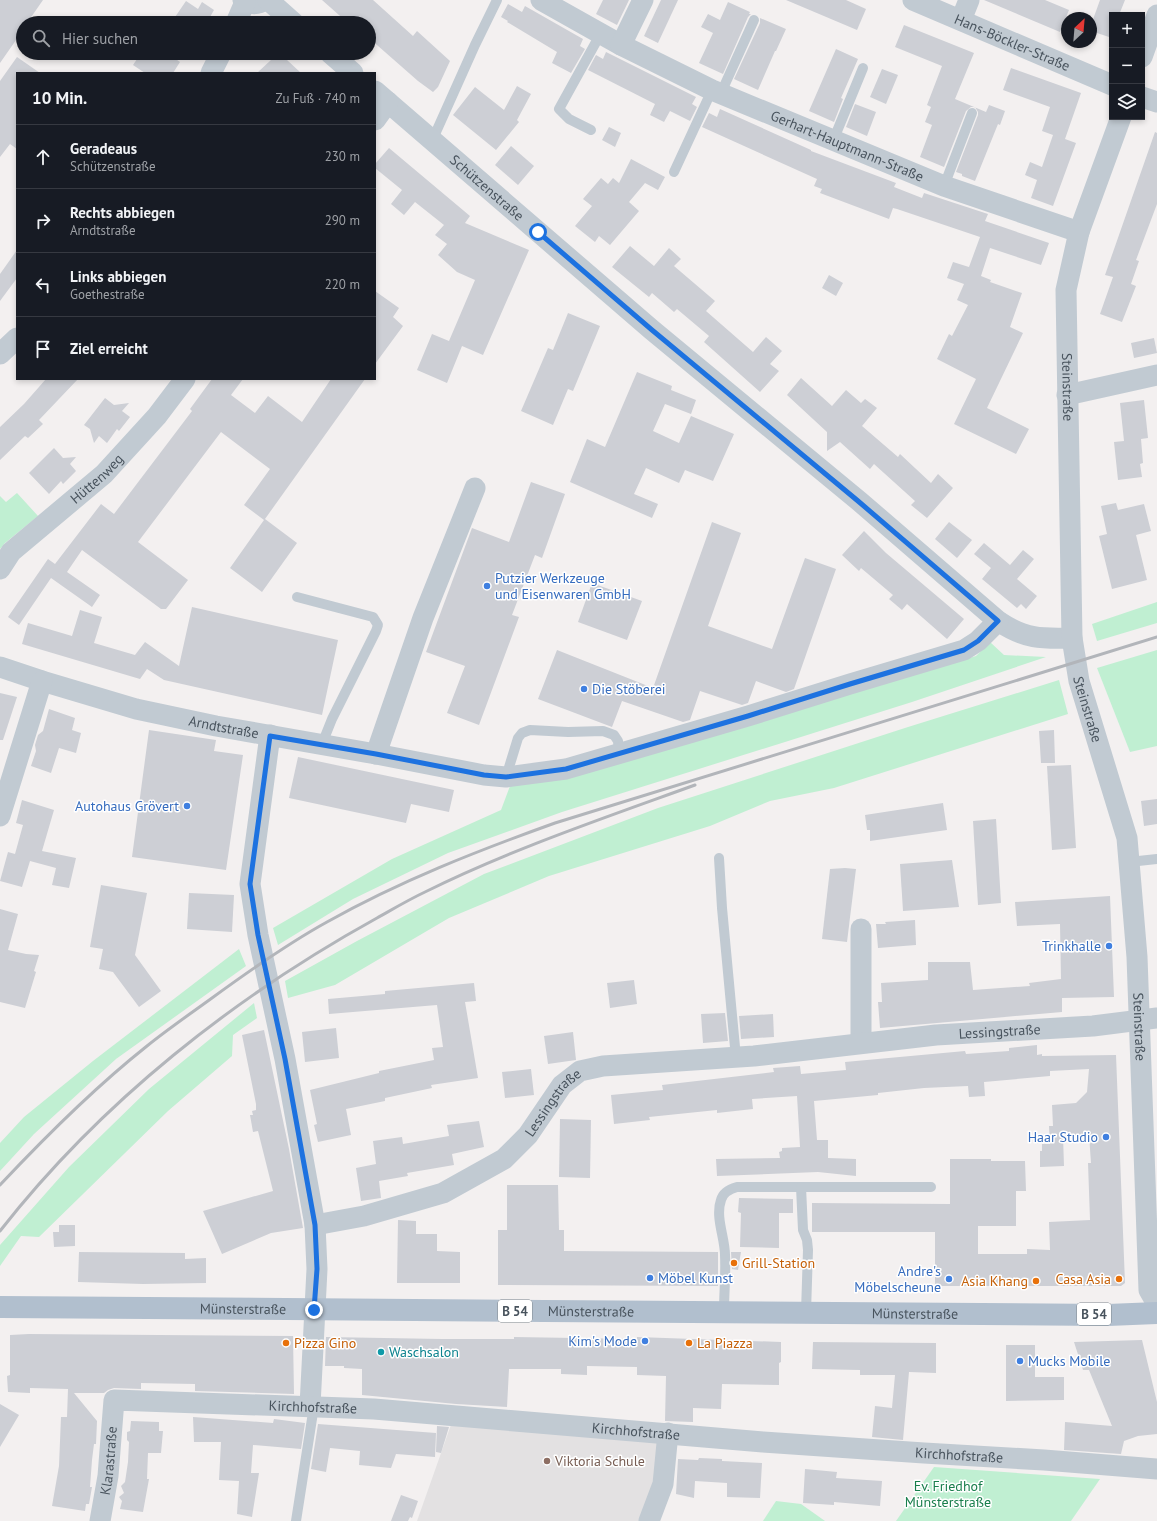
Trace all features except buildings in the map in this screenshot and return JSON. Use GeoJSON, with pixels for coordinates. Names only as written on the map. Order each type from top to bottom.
{"type":"FeatureCollection","features":[{"type":"Feature","properties":{"kind":"main road","name":"Münsterstraße"},"geometry":{"type":"LineString","coordinates":[[0,1307],[314,1310],[1157,1313]]}},
{"type":"Feature","properties":{"kind":"street"},"geometry":{"type":"LineString","coordinates":[[242,16],[255,0],[282,16]]}},
{"type":"Feature","properties":{"kind":"street","name":"Gerhart-Hauptmann-Straße"},"geometry":{"type":"LineString","coordinates":[[541,0],[621,45],[716,91],[944,186],[1079,232]]}},
{"type":"Feature","properties":{"kind":"street"},"geometry":{"type":"LineString","coordinates":[[621,45],[643,0]]}},
{"type":"Feature","properties":{"kind":"street","name":"Hans-Böckler-Straße"},"geometry":{"type":"LineString","coordinates":[[913,0],[1110,84]]}},
{"type":"Feature","properties":{"kind":"street"},"geometry":{"type":"LineString","coordinates":[[961,20],[969,0]]}},
{"type":"Feature","properties":{"kind":"street"},"geometry":{"type":"LineString","coordinates":[[1145,49],[1157,15]]}},
{"type":"Feature","properties":{"kind":"street"},"geometry":{"type":"LineString","coordinates":[[212,72],[218,60]]}},
{"type":"Feature","properties":{"kind":"street"},"geometry":{"type":"LineString","coordinates":[[338,60],[352,72]]}},
{"type":"Feature","properties":{"kind":"street","name":"Schützenstraße"},"geometry":{"type":"LineString","coordinates":[[381,97],[652,330],[847,491],[998,621],[1012,630],[1029,636],[1072,638]]}},
{"type":"Feature","properties":{"kind":"street"},"geometry":{"type":"LineString","coordinates":[[376,116],[381,97]]}},
{"type":"Feature","properties":{"kind":"street"},"geometry":{"type":"LineString","coordinates":[[1145,98],[1157,102]]}},
{"type":"Feature","properties":{"kind":"street","name":"Steinstraße"},"geometry":{"type":"LineString","coordinates":[[1119,120],[1079,232],[1066,290],[1072,638],[1079,681],[1127,838],[1137,957],[1148,1019],[1150,1153],[1149,1290],[1157,1304]]}},
{"type":"Feature","properties":{"kind":"street"},"geometry":{"type":"LineString","coordinates":[[0,354],[16,339]]}},
{"type":"Feature","properties":{"kind":"street"},"geometry":{"type":"LineString","coordinates":[[1067,395],[1157,375]]}},
{"type":"Feature","properties":{"kind":"street","name":"Hüttenweg"},"geometry":{"type":"LineString","coordinates":[[0,569],[11,552],[104,474],[157,416],[184,380]]}},
{"type":"Feature","properties":{"kind":"street"},"geometry":{"type":"LineString","coordinates":[[376,754],[423,618],[475,488]]}},
{"type":"Feature","properties":{"kind":"street","name":"Arndtstraße"},"geometry":{"type":"LineString","coordinates":[[0,667],[136,709],[270,736],[322,744],[484,775],[506,777],[566,769],[748,716],[964,650],[978,641],[998,621]]}},
{"type":"Feature","properties":{"kind":"street"},"geometry":{"type":"LineString","coordinates":[[0,816],[42,681]]}},
{"type":"Feature","properties":{"kind":"street"},"geometry":{"type":"LineString","coordinates":[[270,736],[250,884],[258,935],[285,1059],[315,1225],[317,1269],[314,1310],[312,1406]]}},
{"type":"Feature","properties":{"kind":"street"},"geometry":{"type":"LineString","coordinates":[[861,930],[861,1043]]}},
{"type":"Feature","properties":{"kind":"street","name":"Lessingstraße"},"geometry":{"type":"LineString","coordinates":[[315,1225],[364,1216],[443,1193],[504,1159],[528,1135],[562,1085],[580,1071],[603,1066],[736,1058],[944,1035],[1094,1026],[1148,1019]]}},
{"type":"Feature","properties":{"kind":"street","name":"Kirchhofstraße"},"geometry":{"type":"LineString","coordinates":[[114,1400],[374,1409],[668,1434],[1157,1469]]}},
{"type":"Feature","properties":{"kind":"street","name":"Klarastraße"},"geometry":{"type":"LineString","coordinates":[[100,1521],[108,1476],[114,1400]]}},
{"type":"Feature","properties":{"kind":"street"},"geometry":{"type":"LineString","coordinates":[[649,1521],[663,1484],[668,1434]]}},
{"type":"Feature","properties":{"kind":"lane"},"geometry":{"type":"LineString","coordinates":[[432,141],[496,0]]}},
{"type":"Feature","properties":{"kind":"lane"},"geometry":{"type":"LineString","coordinates":[[674,172],[754,20]]}},
{"type":"Feature","properties":{"kind":"lane"},"geometry":{"type":"LineString","coordinates":[[591,130],[569,120],[559,109],[601,33]]}},
{"type":"Feature","properties":{"kind":"lane"},"geometry":{"type":"LineString","coordinates":[[833,141],[863,68]]}},
{"type":"Feature","properties":{"kind":"lane"},"geometry":{"type":"LineString","coordinates":[[944,186],[972,113]]}},
{"type":"Feature","properties":{"kind":"lane"},"geometry":{"type":"LineString","coordinates":[[297,597],[373,617],[378,625],[332,719],[322,744]]}},
{"type":"Feature","properties":{"kind":"lane"},"geometry":{"type":"LineString","coordinates":[[506,777],[518,738],[522,733],[530,730],[603,732],[614,735],[618,741],[619,754]]}},
{"type":"Feature","properties":{"kind":"lane"},"geometry":{"type":"LineString","coordinates":[[719,858],[722,908],[736,1058]]}},
{"type":"Feature","properties":{"kind":"lane"},"geometry":{"type":"LineString","coordinates":[[1129,862],[1157,859]]}},
{"type":"Feature","properties":{"kind":"lane"},"geometry":{"type":"LineString","coordinates":[[724,1311],[725,1253],[721,1237],[719,1205],[721,1198],[730,1189],[737,1187],[931,1187]]}},
{"type":"Feature","properties":{"kind":"lane"},"geometry":{"type":"LineString","coordinates":[[801,1187],[803,1230],[807,1240],[808,1250],[806,1312]]}},
{"type":"Feature","properties":{"kind":"lane"},"geometry":{"type":"LineString","coordinates":[[296,1521],[312,1406]]}},
{"type":"Feature","properties":{"kind":"shaded area","name":"Viktoria Schule"},"geometry":{"type":"Polygon","coordinates":[[[452,1422],[658,1440],[654,1482],[639,1521],[417,1521],[452,1422]]]}},
{"type":"Feature","properties":{"kind":"green space"},"geometry":{"type":"Polygon","coordinates":[[[17,493],[38,516],[5,543],[0,549],[0,496],[6,502],[17,493]]]}},
{"type":"Feature","properties":{"kind":"green space"},"geometry":{"type":"Polygon","coordinates":[[[1157,602],[1157,623],[1097,641],[1092,624],[1157,602]]]}},
{"type":"Feature","properties":{"kind":"green space"},"geometry":{"type":"Polygon","coordinates":[[[990,642],[1004,655],[1046,657],[912,702],[562,812],[448,853],[353,899],[278,945],[273,928],[392,859],[501,810],[510,786],[730,730],[976,656],[990,642]]]}},
{"type":"Feature","properties":{"kind":"green space"},"geometry":{"type":"Polygon","coordinates":[[[1157,650],[1157,746],[1130,752],[1097,668],[1157,650]]]}},
{"type":"Feature","properties":{"kind":"green space"},"geometry":{"type":"Polygon","coordinates":[[[1059,680],[1068,714],[834,788],[770,801],[710,826],[549,876],[449,918],[335,985],[288,998],[285,981],[484,874],[658,808],[1059,680]]]}},
{"type":"Feature","properties":{"kind":"green space"},"geometry":{"type":"Polygon","coordinates":[[[239,949],[246,966],[116,1059],[34,1134],[0,1171],[0,1143],[24,1117],[93,1061],[239,949]]]}},
{"type":"Feature","properties":{"kind":"green space"},"geometry":{"type":"Polygon","coordinates":[[[254,1003],[257,1018],[233,1035],[232,1056],[168,1111],[39,1237],[21,1236],[0,1266],[0,1245],[69,1167],[149,1089],[254,1003]]]}},
{"type":"Feature","properties":{"kind":"green space","name":"Ev. Friedhof Münsterstraße"},"geometry":{"type":"Polygon","coordinates":[[[934,1467],[1100,1479],[1071,1521],[896,1521],[934,1467]]]}},
{"type":"Feature","properties":{"kind":"green space"},"geometry":{"type":"Polygon","coordinates":[[[776,1501],[801,1504],[825,1521],[763,1521],[776,1501]]]}},
{"type":"Feature","properties":{"kind":"railway"},"geometry":{"type":"LineString","coordinates":[[0,1185],[89,1096],[127,1062],[163,1034],[240,978],[312,930],[382,893],[468,856],[555,823],[1157,637]]}},
{"type":"Feature","properties":{"kind":"railway"},"geometry":{"type":"LineString","coordinates":[[0,1231],[39,1184],[81,1139],[126,1096],[173,1056],[272,982],[377,918],[458,876],[558,835],[695,785]]}},
{"type":"Feature","properties":{"kind":"place","name":"Putzier Werkzeuge und Eisenwaren GmbH"},"geometry":{"type":"Point","coordinates":[487,586]}},
{"type":"Feature","properties":{"kind":"place","name":"Die Stöberei"},"geometry":{"type":"Point","coordinates":[584,689]}},
{"type":"Feature","properties":{"kind":"place","name":"Autohaus Grövert"},"geometry":{"type":"Point","coordinates":[187,806]}},
{"type":"Feature","properties":{"kind":"place","name":"Trinkhalle"},"geometry":{"type":"Point","coordinates":[1109,946]}},
{"type":"Feature","properties":{"kind":"place","name":"Haar Studio"},"geometry":{"type":"Point","coordinates":[1106,1137]}},
{"type":"Feature","properties":{"kind":"place","name":"Grill-Station"},"geometry":{"type":"Point","coordinates":[734,1263]}},
{"type":"Feature","properties":{"kind":"place","name":"Möbel Kunst"},"geometry":{"type":"Point","coordinates":[650,1278]}},
{"type":"Feature","properties":{"kind":"place","name":"Andre's Möbelscheune"},"geometry":{"type":"Point","coordinates":[949,1279]}},
{"type":"Feature","properties":{"kind":"place","name":"Casa Asia"},"geometry":{"type":"Point","coordinates":[1119,1279]}},
{"type":"Feature","properties":{"kind":"place","name":"Asia Khang"},"geometry":{"type":"Point","coordinates":[1036,1281]}},
{"type":"Feature","properties":{"kind":"place","name":"Kim's Mode"},"geometry":{"type":"Point","coordinates":[645,1341]}},
{"type":"Feature","properties":{"kind":"place","name":"Pizza Gino"},"geometry":{"type":"Point","coordinates":[286,1343]}},
{"type":"Feature","properties":{"kind":"place","name":"La Piazza"},"geometry":{"type":"Point","coordinates":[689,1343]}},
{"type":"Feature","properties":{"kind":"place","name":"Waschsalon"},"geometry":{"type":"Point","coordinates":[381,1352]}},
{"type":"Feature","properties":{"kind":"place","name":"Mucks Mobile"},"geometry":{"type":"Point","coordinates":[1020,1361]}},
{"type":"Feature","properties":{"kind":"place","name":"Viktoria Schule"},"geometry":{"type":"Point","coordinates":[547,1461]}},
{"type":"Feature","properties":{"kind":"route"},"geometry":{"type":"LineString","coordinates":[[314,1310],[317,1269],[315,1225],[285,1059],[258,935],[250,884],[262,806],[270,736],[376,754],[484,775],[506,777],[566,769],[748,716],[964,650],[978,641],[998,621],[978,602],[757,416],[652,330],[538,232]]}}]}
